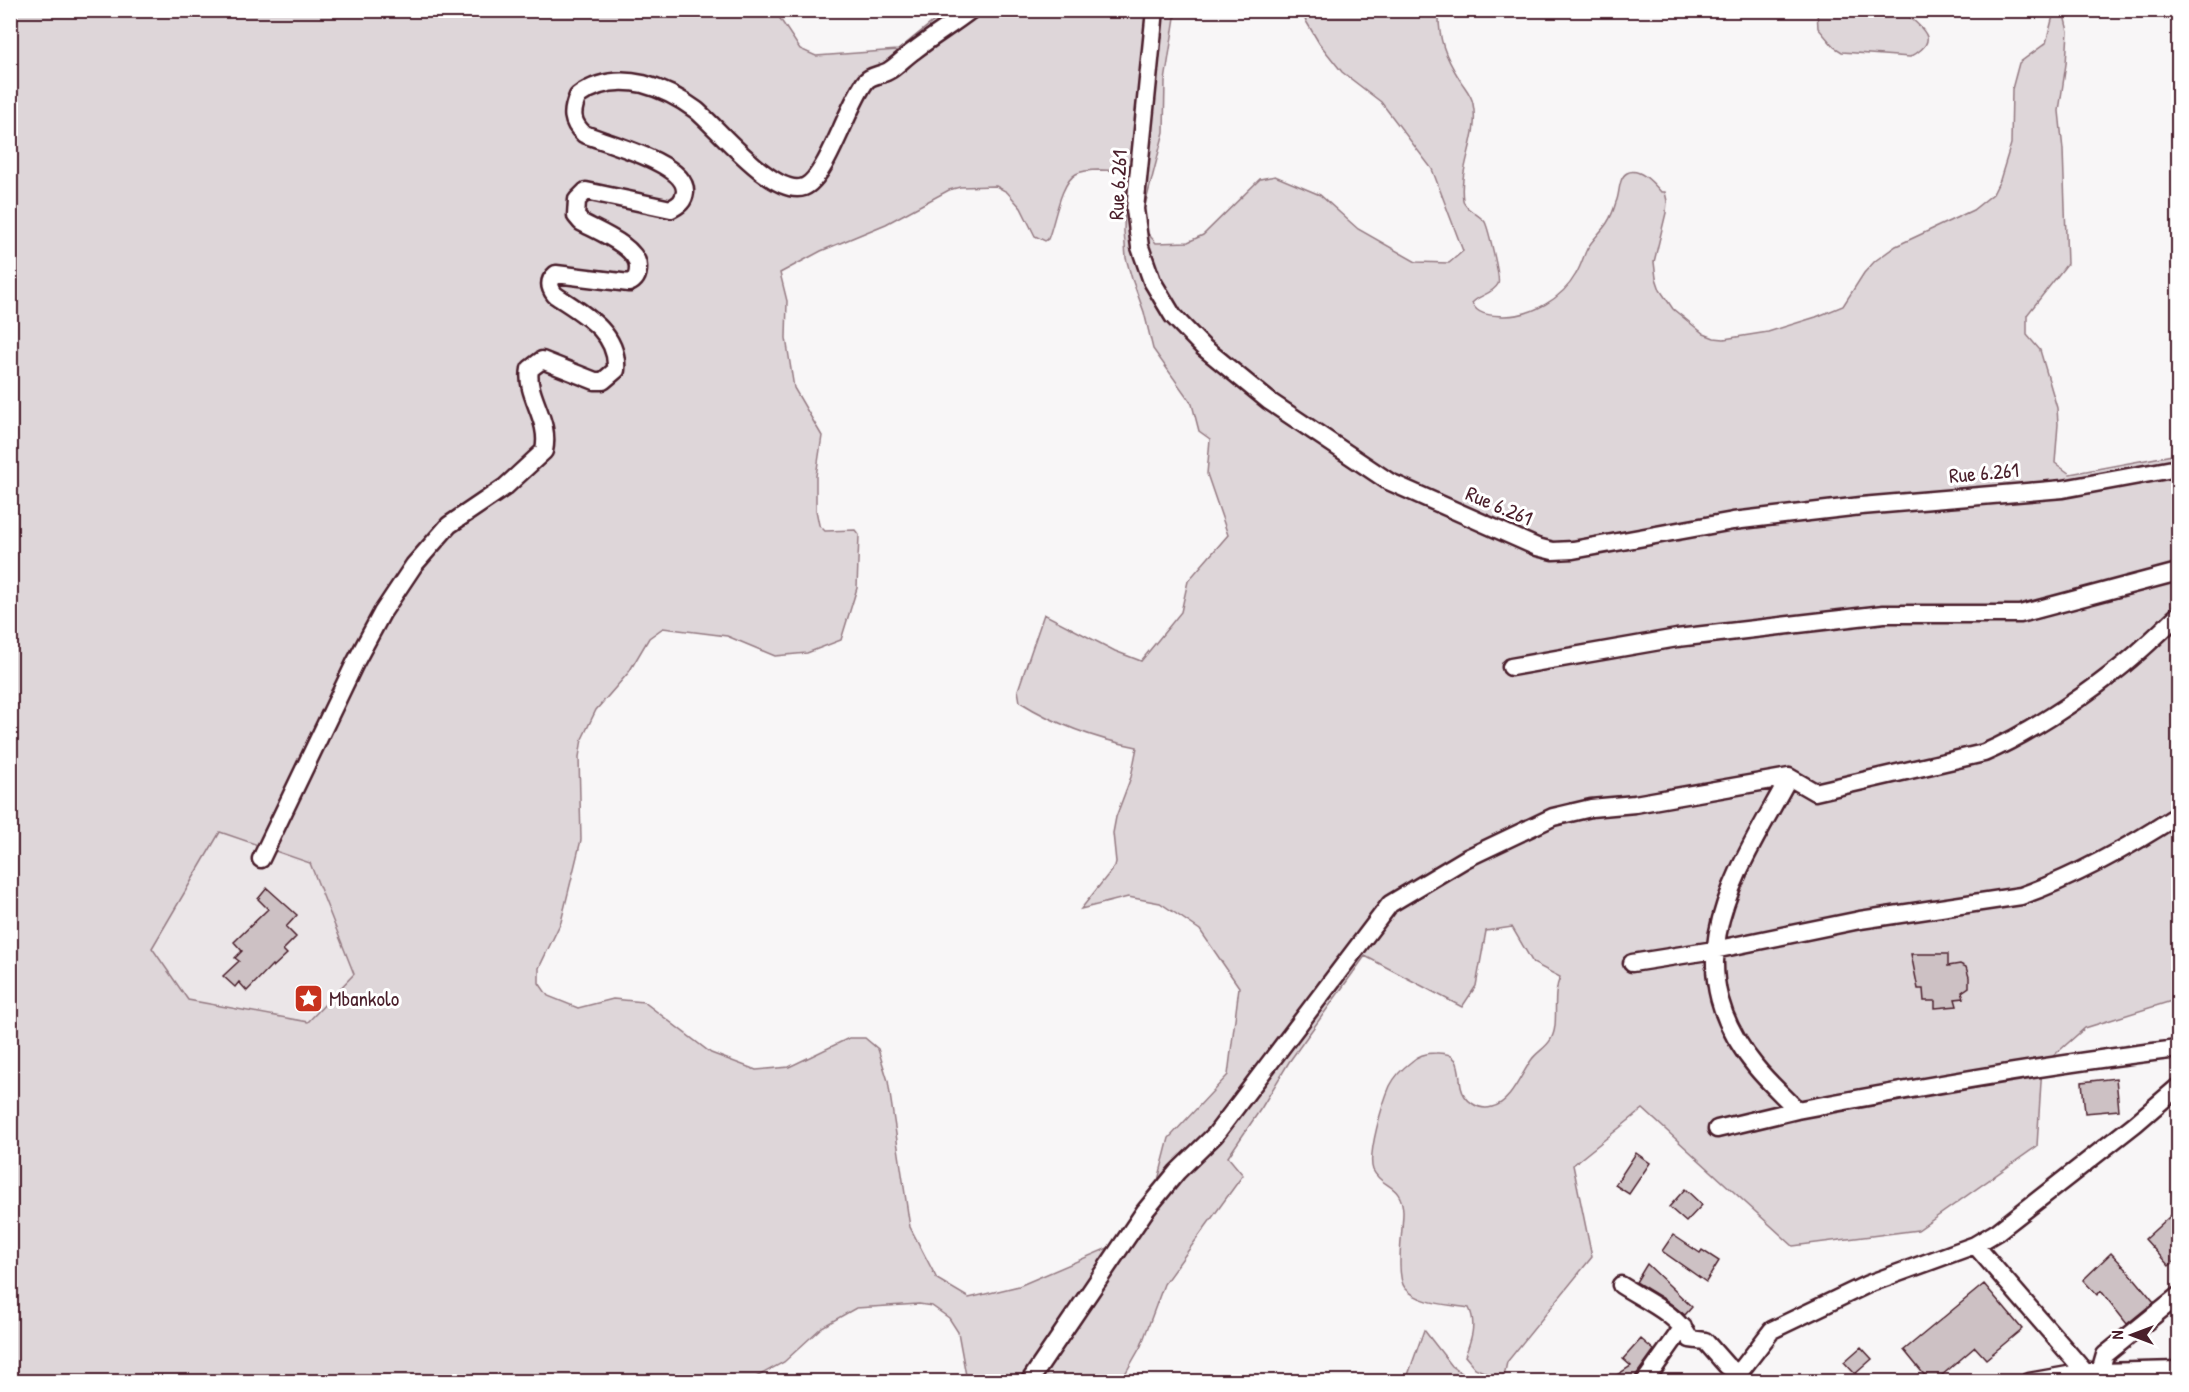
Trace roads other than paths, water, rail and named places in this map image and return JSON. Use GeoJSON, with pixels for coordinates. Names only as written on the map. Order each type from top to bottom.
{"type":"FeatureCollection","features":[{"type":"Feature","properties":{"kind":"street"},"geometry":{"type":"LineString","coordinates":[[261,859],[355,663],[382,613],[414,565],[449,525],[505,487],[544,451],[547,441],[546,430],[531,386],[530,369],[542,360],[595,381],[603,381],[616,370],[615,350],[599,326],[555,295],[550,289],[550,283],[556,274],[629,283],[635,280],[639,263],[631,250],[581,222],[576,216],[577,200],[586,191],[671,208],[679,206],[685,190],[683,182],[667,166],[584,134],[575,126],[572,116],[578,96],[599,84],[620,81],[654,87],[674,96],[695,110],[766,175],[791,188],[803,187],[812,182],[826,160],[867,79],[889,71],[971,10]]}},
{"type":"Feature","properties":{"kind":"street","name":"Rue 6.261"},"geometry":{"type":"LineString","coordinates":[[1155,10],[1135,209],[1140,247],[1152,281],[1173,316],[1203,347],[1260,394],[1388,481],[1421,497],[1537,547],[1553,551],[1573,550],[1733,521],[1861,506],[2063,489],[2178,468]]}},
{"type":"Feature","properties":{"kind":"street"},"geometry":{"type":"LineString","coordinates":[[1511,667],[1677,638],[1884,614],[2020,614],[2178,572]]}},
{"type":"Feature","properties":{"kind":"street"},"geometry":{"type":"LineString","coordinates":[[1029,1382],[1145,1211],[1177,1172],[1215,1135],[1390,903],[1467,858],[1553,817],[1591,808],[1635,804],[1789,777],[1815,792],[1984,753],[2001,746],[2114,673],[2178,615]]}},
{"type":"Feature","properties":{"kind":"street"},"geometry":{"type":"LineString","coordinates":[[1789,777],[1744,859],[1721,913],[1714,950],[1714,977],[1720,1004],[1738,1041],[1756,1067],[1797,1110]]}},
{"type":"Feature","properties":{"kind":"street"},"geometry":{"type":"LineString","coordinates":[[1632,963],[1714,950],[1860,920],[2021,896],[2045,887],[2132,845],[2178,814]]}},
{"type":"Feature","properties":{"kind":"street"},"geometry":{"type":"LineString","coordinates":[[1717,1129],[1797,1110],[1921,1086],[2075,1061],[2178,1049]]}},
{"type":"Feature","properties":{"kind":"street"},"geometry":{"type":"LineString","coordinates":[[1621,1285],[1673,1317],[1690,1339],[1705,1341],[1735,1377],[1772,1330],[1868,1284],[1975,1245],[1997,1232],[2135,1124],[2178,1087]]}},
{"type":"Feature","properties":{"kind":"street"},"geometry":{"type":"LineString","coordinates":[[1975,1245],[2092,1372]]}},
{"type":"Feature","properties":{"kind":"street"},"geometry":{"type":"LineString","coordinates":[[2092,1372],[2105,1355],[2178,1296]]}},
{"type":"Feature","properties":{"kind":"street"},"geometry":{"type":"LineString","coordinates":[[1645,1381],[1683,1327]]}},
{"type":"Feature","properties":{"kind":"street"},"geometry":{"type":"LineString","coordinates":[[2029,1382],[2092,1372],[2178,1370]]}},
{"type":"Feature","properties":{"kind":"place","name":"Mbankolo"},"geometry":{"type":"Point","coordinates":[308,999]}}]}
